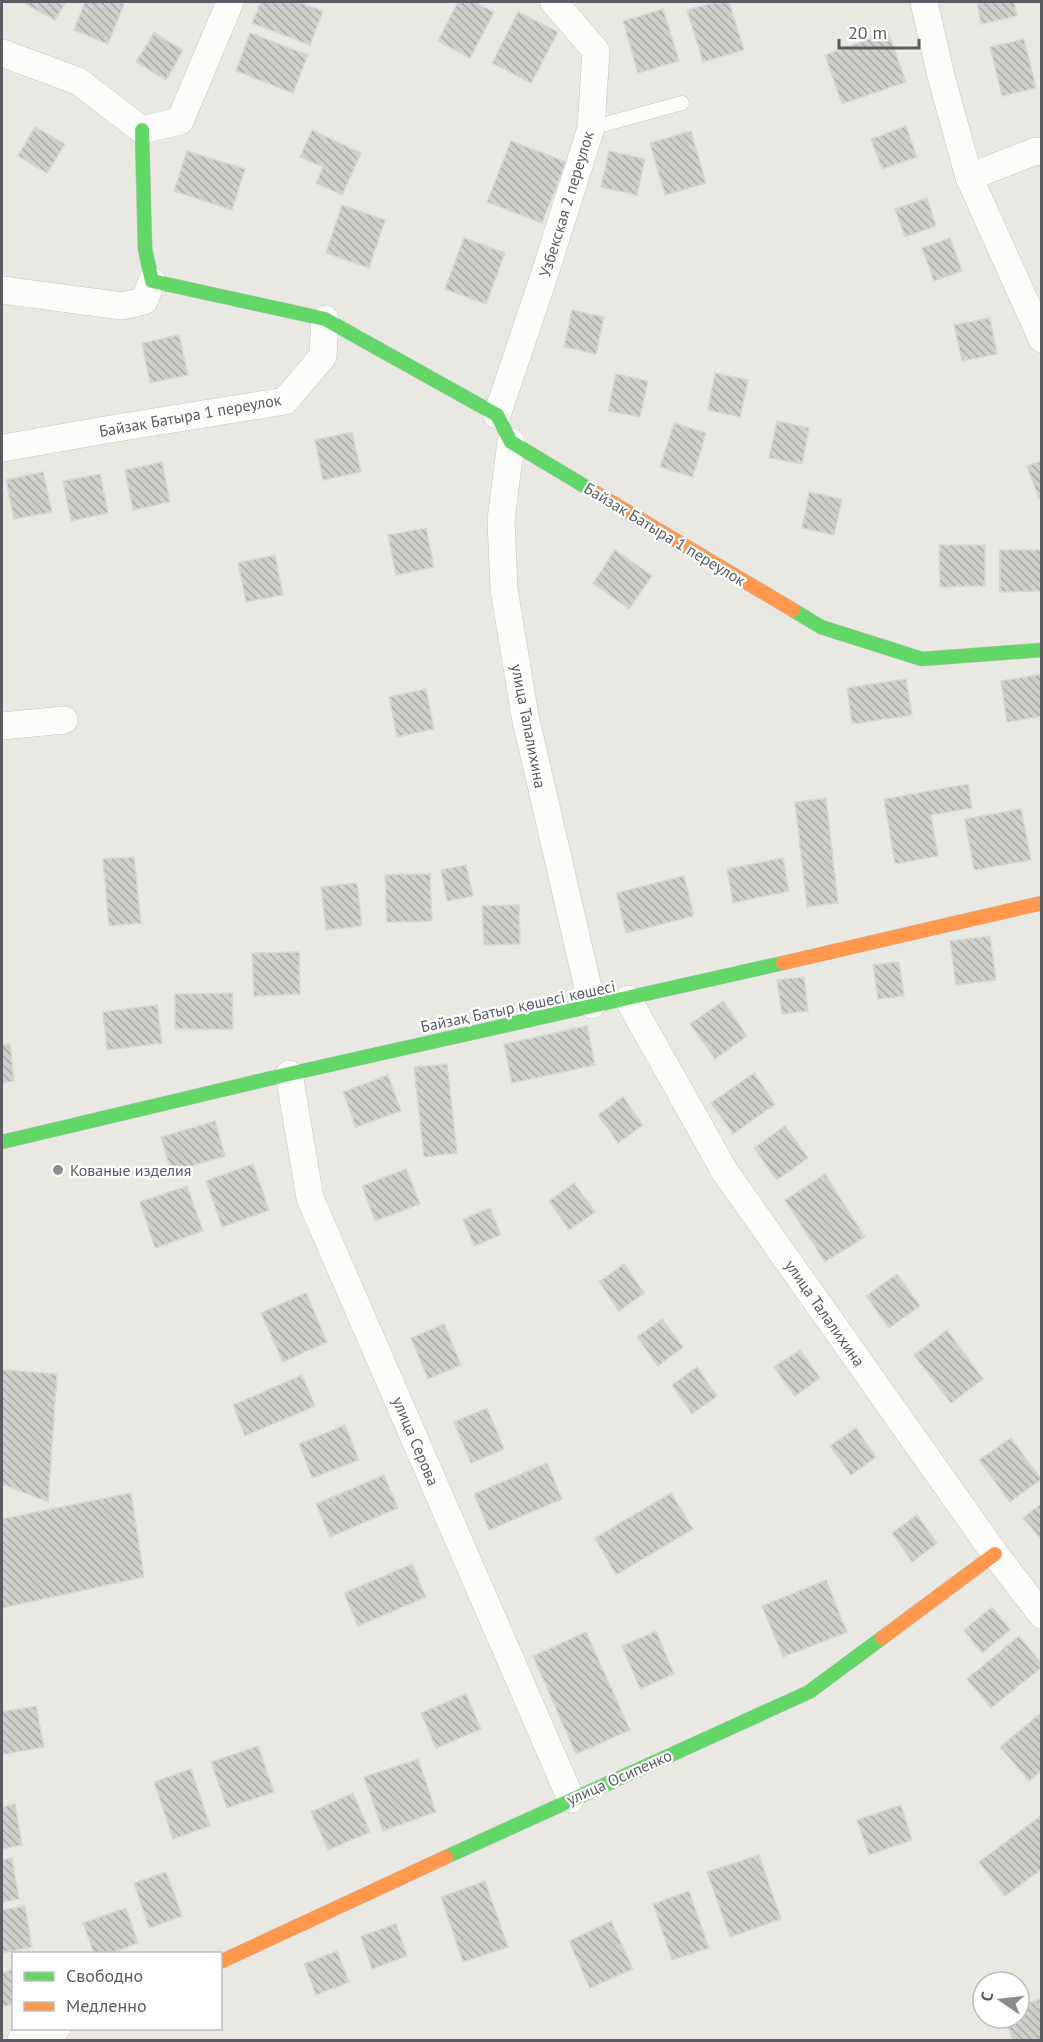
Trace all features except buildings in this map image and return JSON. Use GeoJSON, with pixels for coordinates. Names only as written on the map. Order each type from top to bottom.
{"type":"FeatureCollection","features":[{"type":"Feature","properties":{"kind":"street"},"geometry":{"type":"LineString","coordinates":[[142,130],[180,121],[230,2]]}},
{"type":"Feature","properties":{"kind":"street","name":"Узбекская 2 переулок"},"geometry":{"type":"LineString","coordinates":[[497,415],[591,128],[596,51],[554,2]]}},
{"type":"Feature","properties":{"kind":"street"},"geometry":{"type":"LineString","coordinates":[[924,2],[941,76],[969,177],[1041,339]]}},
{"type":"Feature","properties":{"kind":"street"},"geometry":{"type":"LineString","coordinates":[[2,53],[78,81],[142,130]]}},
{"type":"Feature","properties":{"kind":"street"},"geometry":{"type":"LineString","coordinates":[[2,290],[122,306],[144,301],[152,281],[145,249],[142,130]]}},
{"type":"Feature","properties":{"kind":"street"},"geometry":{"type":"LineString","coordinates":[[969,177],[1041,152]]}},
{"type":"Feature","properties":{"kind":"street"},"geometry":{"type":"LineString","coordinates":[[152,281],[325,319],[497,415],[511,442]]}},
{"type":"Feature","properties":{"kind":"street","name":"Байзак Батыра 1 переулок"},"geometry":{"type":"LineString","coordinates":[[3,448],[285,401],[323,356],[325,319]]}},
{"type":"Feature","properties":{"kind":"street","name":"Байзак Батыра 1 переулок"},"geometry":{"type":"LineString","coordinates":[[511,442],[821,627],[922,659],[1041,650]]}},
{"type":"Feature","properties":{"kind":"street","name":"улица Талалихина"},"geometry":{"type":"LineString","coordinates":[[511,442],[501,520],[504,589],[525,716],[592,1005]]}},
{"type":"Feature","properties":{"kind":"street"},"geometry":{"type":"LineString","coordinates":[[2,726],[64,720]]}},
{"type":"Feature","properties":{"kind":"street","name":"Байзақ Батыр қөшесі көшесі"},"geometry":{"type":"LineString","coordinates":[[2,1142],[289,1074],[592,1005],[628,999],[1041,903]]}},
{"type":"Feature","properties":{"kind":"street","name":"улица Талалихина"},"geometry":{"type":"LineString","coordinates":[[628,999],[725,1172],[995,1554],[1041,1615]]}},
{"type":"Feature","properties":{"kind":"street","name":"улица Серова"},"geometry":{"type":"LineString","coordinates":[[289,1074],[310,1198],[571,1798]]}},
{"type":"Feature","properties":{"kind":"street","name":"улица Осипенко"},"geometry":{"type":"LineString","coordinates":[[222,1961],[571,1798],[809,1692],[995,1554]]}},
{"type":"Feature","properties":{"kind":"street"},"geometry":{"type":"LineString","coordinates":[[21,2040],[51,2030]]}},
{"type":"Feature","properties":{"kind":"lane"},"geometry":{"type":"LineString","coordinates":[[591,128],[682,103]]}},
{"type":"Feature","properties":{"kind":"traffic: fast"},"geometry":{"type":"LineString","coordinates":[[142,130],[145,249],[152,281],[325,319],[497,415],[511,442],[596,493]]}},
{"type":"Feature","properties":{"kind":"traffic: fast"},"geometry":{"type":"LineString","coordinates":[[793,610],[821,627],[922,659],[1042,650]]}},
{"type":"Feature","properties":{"kind":"traffic: fast"},"geometry":{"type":"LineString","coordinates":[[2,1142],[289,1074],[783,963]]}},
{"type":"Feature","properties":{"kind":"traffic: fast"},"geometry":{"type":"LineString","coordinates":[[446,1857],[809,1692],[882,1638]]}},
{"type":"Feature","properties":{"kind":"traffic: slow"},"geometry":{"type":"LineString","coordinates":[[596,493],[793,610]]}},
{"type":"Feature","properties":{"kind":"traffic: slow"},"geometry":{"type":"LineString","coordinates":[[783,963],[1042,903]]}},
{"type":"Feature","properties":{"kind":"traffic: slow"},"geometry":{"type":"LineString","coordinates":[[882,1638],[995,1554]]}},
{"type":"Feature","properties":{"kind":"traffic: slow"},"geometry":{"type":"LineString","coordinates":[[222,1961],[446,1857]]}},
{"type":"Feature","properties":{"kind":"place","name":"Кованые изделия"},"geometry":{"type":"Point","coordinates":[58,1170]}}]}
